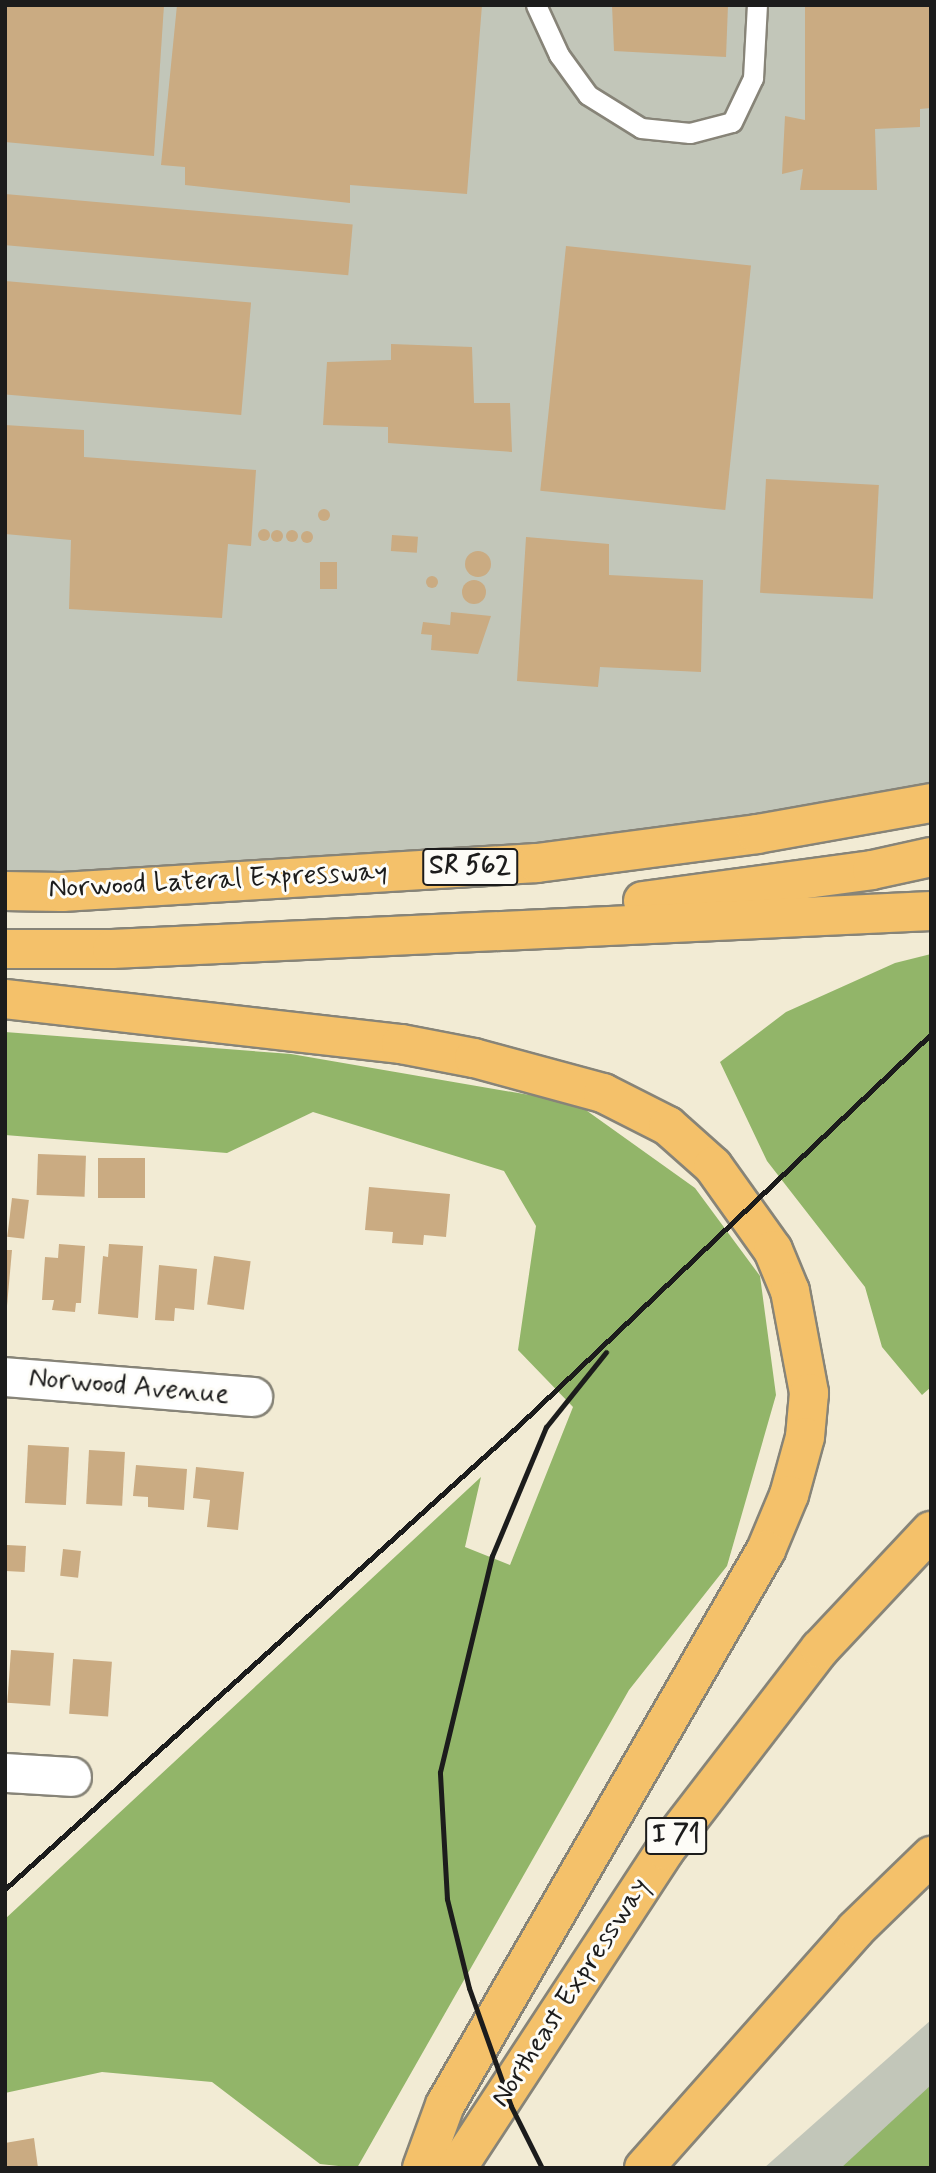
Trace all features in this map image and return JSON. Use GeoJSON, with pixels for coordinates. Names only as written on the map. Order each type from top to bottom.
{"type":"FeatureCollection","features":[{"type":"Feature","properties":{"kind":"highway","name":"Norwood Lateral Expressway"},"geometry":{"type":"LineString","coordinates":[[5,891],[75,891],[537,863],[757,834],[931,803]]}},
{"type":"Feature","properties":{"kind":"highway"},"geometry":{"type":"LineString","coordinates":[[447,931],[872,870],[931,857]]}},
{"type":"Feature","properties":{"kind":"highway"},"geometry":{"type":"LineString","coordinates":[[447,931],[931,912]]}},
{"type":"Feature","properties":{"kind":"highway","name":"Norwood Lateral Expressway"},"geometry":{"type":"LineString","coordinates":[[5,949],[112,949],[447,931]]}},
{"type":"Feature","properties":{"kind":"highway"},"geometry":{"type":"LineString","coordinates":[[5,999],[401,1044],[474,1058],[603,1093],[668,1126],[713,1166],[773,1250],[790,1291],[809,1393],[805,1437],[780,1517],[766,1549],[445,2105],[422,2168]]}},
{"type":"Feature","properties":{"kind":"highway","name":"Northeast Expressway"},"geometry":{"type":"LineString","coordinates":[[457,2168],[665,1850],[820,1649],[931,1531]]}},
{"type":"Feature","properties":{"kind":"highway"},"geometry":{"type":"LineString","coordinates":[[644,2168],[856,1929],[931,1856]]}},
{"type":"Feature","properties":{"kind":"street","name":"Norwood Avenue"},"geometry":{"type":"LineString","coordinates":[[5,1377],[253,1397]]}},
{"type":"Feature","properties":{"kind":"street"},"geometry":{"type":"LineString","coordinates":[[5,1773],[72,1777]]}},
{"type":"Feature","properties":{"kind":"lane"},"geometry":{"type":"LineString","coordinates":[[536,5],[559,55],[588,95],[641,128],[690,132],[732,122],[753,78],[757,5]]}},
{"type":"Feature","properties":{"kind":"shaded area"},"geometry":{"type":"Polygon","coordinates":[[[5,5],[931,5],[931,803],[757,834],[5,891],[5,5]]]}},
{"type":"Feature","properties":{"kind":"shaded area"},"geometry":{"type":"Polygon","coordinates":[[[931,2020],[931,2168],[764,2168],[931,2020]]]}},
{"type":"Feature","properties":{"kind":"green space"},"geometry":{"type":"Polygon","coordinates":[[[931,954],[931,1387],[922,1395],[882,1347],[865,1287],[767,1161],[720,1062],[786,1012],[895,963],[931,954]]]}},
{"type":"Feature","properties":{"kind":"green space"},"geometry":{"type":"Polygon","coordinates":[[[5,1032],[291,1054],[576,1103],[695,1188],[760,1276],[776,1395],[727,1566],[629,1690],[357,2168],[320,2164],[212,2082],[102,2072],[5,2093],[5,1919],[481,1477],[465,1547],[510,1565],[573,1407],[518,1350],[536,1226],[504,1171],[313,1112],[227,1153],[5,1135],[5,1032]]]}},
{"type":"Feature","properties":{"kind":"green space"},"geometry":{"type":"Polygon","coordinates":[[[931,2085],[931,2168],[841,2168],[931,2085]]]}},
{"type":"Feature","properties":{"kind":"building"},"geometry":{"type":"Polygon","coordinates":[[[5,5],[164,5],[154,156],[5,142],[5,5]]]}},
{"type":"Feature","properties":{"kind":"building"},"geometry":{"type":"Polygon","coordinates":[[[177,5],[482,5],[467,194],[350,185],[350,203],[185,185],[185,167],[161,165],[177,5]]]}},
{"type":"Feature","properties":{"kind":"building"},"geometry":{"type":"Polygon","coordinates":[[[612,5],[728,5],[726,57],[614,51],[612,5]]]}},
{"type":"Feature","properties":{"kind":"building"},"geometry":{"type":"Polygon","coordinates":[[[805,5],[931,5],[931,108],[920,109],[920,127],[875,129],[877,190],[800,190],[803,169],[782,174],[785,116],[805,120],[805,5]]]}},
{"type":"Feature","properties":{"kind":"building"},"geometry":{"type":"Polygon","coordinates":[[[5,194],[353,224],[348,275],[5,245],[5,194]]]}},
{"type":"Feature","properties":{"kind":"building"},"geometry":{"type":"Polygon","coordinates":[[[566,246],[751,265],[725,510],[540,491],[566,246]]]}},
{"type":"Feature","properties":{"kind":"building"},"geometry":{"type":"Polygon","coordinates":[[[5,281],[251,303],[241,415],[5,394],[5,281]]]}},
{"type":"Feature","properties":{"kind":"building"},"geometry":{"type":"Polygon","coordinates":[[[391,344],[472,347],[474,403],[510,403],[512,452],[388,443],[388,427],[323,425],[327,362],[391,360],[391,344]]]}},
{"type":"Feature","properties":{"kind":"building"},"geometry":{"type":"Polygon","coordinates":[[[5,425],[84,430],[84,457],[256,470],[251,546],[228,544],[222,618],[69,609],[71,540],[5,534],[5,425]]]}},
{"type":"Feature","properties":{"kind":"building"},"geometry":{"type":"Polygon","coordinates":[[[766,479],[879,485],[873,599],[760,593],[766,479]]]}},
{"type":"Feature","properties":{"kind":"building"},"geometry":{"type":"Polygon","coordinates":[[[319,510],[329,510],[329,520],[319,520],[319,510]]]}},
{"type":"Feature","properties":{"kind":"building"},"geometry":{"type":"Polygon","coordinates":[[[259,530],[269,530],[269,540],[259,540],[259,530]]]}},
{"type":"Feature","properties":{"kind":"building"},"geometry":{"type":"Polygon","coordinates":[[[272,531],[282,531],[282,541],[272,541],[272,531]]]}},
{"type":"Feature","properties":{"kind":"building"},"geometry":{"type":"Polygon","coordinates":[[[287,531],[297,531],[297,541],[287,541],[287,531]]]}},
{"type":"Feature","properties":{"kind":"building"},"geometry":{"type":"Polygon","coordinates":[[[302,532],[312,532],[312,542],[302,542],[302,532]]]}},
{"type":"Feature","properties":{"kind":"building"},"geometry":{"type":"Polygon","coordinates":[[[392,535],[418,537],[417,553],[391,551],[392,535]]]}},
{"type":"Feature","properties":{"kind":"building"},"geometry":{"type":"Polygon","coordinates":[[[526,537],[609,544],[609,575],[703,580],[701,672],[600,667],[598,687],[517,681],[526,537]]]}},
{"type":"Feature","properties":{"kind":"building"},"geometry":{"type":"Polygon","coordinates":[[[478,551],[487,555],[491,564],[487,573],[478,577],[469,573],[465,564],[469,555],[478,551]]]}},
{"type":"Feature","properties":{"kind":"building"},"geometry":{"type":"Polygon","coordinates":[[[320,562],[337,562],[337,589],[320,589],[320,562]]]}},
{"type":"Feature","properties":{"kind":"building"},"geometry":{"type":"Polygon","coordinates":[[[432,576],[438,582],[432,588],[426,582],[432,576]]]}},
{"type":"Feature","properties":{"kind":"building"},"geometry":{"type":"Polygon","coordinates":[[[474,580],[483,583],[486,592],[483,601],[474,604],[465,601],[462,592],[465,583],[474,580]]]}},
{"type":"Feature","properties":{"kind":"building"},"geometry":{"type":"Polygon","coordinates":[[[451,612],[491,616],[478,654],[431,650],[432,635],[421,634],[423,622],[450,625],[451,612]]]}},
{"type":"Feature","properties":{"kind":"building"},"geometry":{"type":"Polygon","coordinates":[[[38,1154],[86,1156],[85,1197],[37,1195],[38,1154]]]}},
{"type":"Feature","properties":{"kind":"building"},"geometry":{"type":"Polygon","coordinates":[[[98,1158],[145,1158],[145,1198],[98,1198],[98,1158]]]}},
{"type":"Feature","properties":{"kind":"building"},"geometry":{"type":"Polygon","coordinates":[[[369,1187],[450,1194],[446,1237],[424,1235],[423,1245],[392,1243],[393,1232],[365,1230],[369,1187]]]}},
{"type":"Feature","properties":{"kind":"building"},"geometry":{"type":"Polygon","coordinates":[[[12,1198],[29,1200],[24,1239],[7,1237],[12,1198]]]}},
{"type":"Feature","properties":{"kind":"building"},"geometry":{"type":"Polygon","coordinates":[[[59,1244],[85,1246],[81,1303],[76,1303],[75,1312],[52,1310],[54,1300],[42,1300],[45,1257],[58,1258],[59,1244]]]}},
{"type":"Feature","properties":{"kind":"building"},"geometry":{"type":"Polygon","coordinates":[[[109,1244],[143,1246],[138,1318],[98,1314],[103,1256],[108,1257],[109,1244]]]}},
{"type":"Feature","properties":{"kind":"building"},"geometry":{"type":"Polygon","coordinates":[[[5,1250],[12,1250],[7,1306],[5,1306],[5,1250]]]}},
{"type":"Feature","properties":{"kind":"building"},"geometry":{"type":"Polygon","coordinates":[[[214,1256],[251,1261],[244,1310],[207,1305],[214,1256]]]}},
{"type":"Feature","properties":{"kind":"building"},"geometry":{"type":"Polygon","coordinates":[[[159,1265],[197,1269],[194,1310],[175,1308],[174,1321],[155,1320],[159,1265]]]}},
{"type":"Feature","properties":{"kind":"building"},"geometry":{"type":"Polygon","coordinates":[[[28,1445],[69,1447],[66,1505],[25,1503],[28,1445]]]}},
{"type":"Feature","properties":{"kind":"building"},"geometry":{"type":"Polygon","coordinates":[[[89,1450],[125,1452],[122,1506],[86,1504],[89,1450]]]}},
{"type":"Feature","properties":{"kind":"building"},"geometry":{"type":"Polygon","coordinates":[[[136,1465],[187,1469],[184,1510],[148,1507],[148,1497],[133,1496],[136,1465]]]}},
{"type":"Feature","properties":{"kind":"building"},"geometry":{"type":"Polygon","coordinates":[[[196,1467],[244,1472],[238,1530],[207,1527],[210,1500],[193,1498],[196,1467]]]}},
{"type":"Feature","properties":{"kind":"building"},"geometry":{"type":"Polygon","coordinates":[[[7,1545],[26,1546],[25,1572],[6,1571],[7,1545]]]}},
{"type":"Feature","properties":{"kind":"building"},"geometry":{"type":"Polygon","coordinates":[[[63,1549],[81,1551],[78,1578],[60,1576],[63,1549]]]}},
{"type":"Feature","properties":{"kind":"building"},"geometry":{"type":"Polygon","coordinates":[[[11,1650],[54,1653],[50,1706],[7,1703],[11,1650]]]}},
{"type":"Feature","properties":{"kind":"building"},"geometry":{"type":"Polygon","coordinates":[[[73,1659],[112,1662],[108,1717],[69,1714],[73,1659]]]}},
{"type":"Feature","properties":{"kind":"building"},"geometry":{"type":"Polygon","coordinates":[[[34,2138],[38,2168],[5,2168],[5,2143],[34,2138]]]}},
{"type":"Feature","properties":{"kind":"railway"},"geometry":{"type":"LineString","coordinates":[[5,1889],[519,1425],[931,1034]]}},
{"type":"Feature","properties":{"kind":"railway"},"geometry":{"type":"LineString","coordinates":[[542,2168],[511,2106],[469,1988],[447,1899],[440,1772],[492,1556],[546,1427],[606,1352]]}}]}
